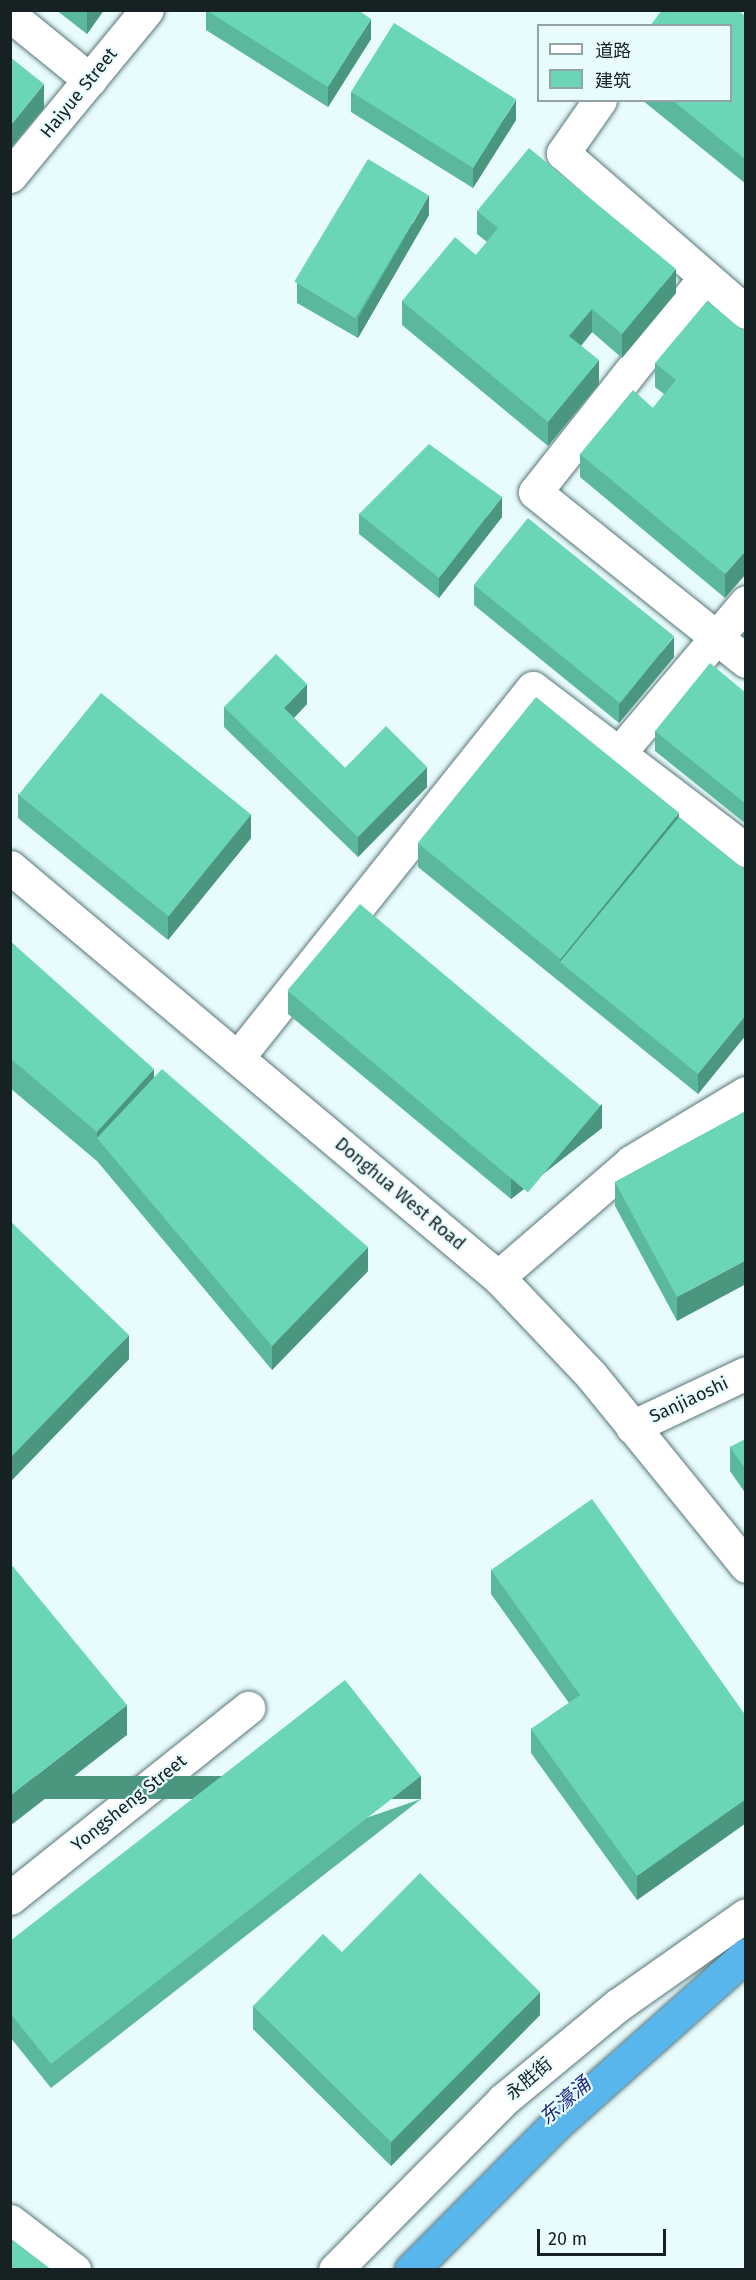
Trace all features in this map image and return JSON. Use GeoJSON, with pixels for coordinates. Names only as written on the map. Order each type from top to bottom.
{"type":"FeatureCollection","features":[{"type":"Feature","properties":{"kind":"highway"},"geometry":{"type":"LineString","coordinates":[[411,2270],[555,2125],[746,1955]]}},
{"type":"Feature","properties":{"kind":"highway"},"geometry":{"type":"LineString","coordinates":[[417,2270],[591,2097],[746,1961]]}},
{"type":"Feature","properties":{"kind":"street","name":"Haiyue Street"},"geometry":{"type":"LineString","coordinates":[[10,176],[147,10]]}},
{"type":"Feature","properties":{"kind":"street"},"geometry":{"type":"LineString","coordinates":[[10,15],[90,80]]}},
{"type":"Feature","properties":{"kind":"street"},"geometry":{"type":"LineString","coordinates":[[599,102],[563,153],[746,312]]}},
{"type":"Feature","properties":{"kind":"street"},"geometry":{"type":"LineString","coordinates":[[705,277],[535,492],[746,661]]}},
{"type":"Feature","properties":{"kind":"street"},"geometry":{"type":"LineString","coordinates":[[619,753],[746,602]]}},
{"type":"Feature","properties":{"kind":"street"},"geometry":{"type":"LineString","coordinates":[[238,1057],[533,688],[746,850]]}},
{"type":"Feature","properties":{"kind":"street","name":"Donghua West Road"},"geometry":{"type":"LineString","coordinates":[[10,867],[498,1277],[549,1328],[746,1566]]}},
{"type":"Feature","properties":{"kind":"street"},"geometry":{"type":"LineString","coordinates":[[498,1277],[631,1162],[746,1093]]}},
{"type":"Feature","properties":{"kind":"street","name":"Sanjiaoshi"},"geometry":{"type":"LineString","coordinates":[[632,1427],[746,1373]]}},
{"type":"Feature","properties":{"kind":"street","name":"Yongsheng Street"},"geometry":{"type":"LineString","coordinates":[[10,1898],[248,1708]]}},
{"type":"Feature","properties":{"kind":"street","name":"永胜街"},"geometry":{"type":"LineString","coordinates":[[335,2270],[503,2100],[618,2005],[746,1915]]}},
{"type":"Feature","properties":{"kind":"street"},"geometry":{"type":"LineString","coordinates":[[10,2221],[74,2270]]}},
{"type":"Feature","properties":{"kind":"building"},"geometry":{"type":"Polygon","coordinates":[[[206,10],[358,10],[371,19],[328,87],[206,10]]]}},
{"type":"Feature","properties":{"kind":"building"},"geometry":{"type":"Polygon","coordinates":[[[662,10],[738,10],[746,17],[746,160],[674,102],[732,102],[732,24],[652,24],[662,10]]]}},
{"type":"Feature","properties":{"kind":"building"},"geometry":{"type":"Polygon","coordinates":[[[394,23],[516,99],[473,168],[351,92],[394,23]]]}},
{"type":"Feature","properties":{"kind":"building"},"geometry":{"type":"Polygon","coordinates":[[[10,57],[44,84],[10,126],[10,57]]]}},
{"type":"Feature","properties":{"kind":"building"},"geometry":{"type":"Polygon","coordinates":[[[529,148],[676,269],[622,334],[592,309],[569,336],[599,360],[548,422],[402,301],[455,237],[476,255],[498,228],[477,211],[529,148]]]}},
{"type":"Feature","properties":{"kind":"building"},"geometry":{"type":"Polygon","coordinates":[[[368,159],[429,196],[355,318],[294,282],[368,159]]]}},
{"type":"Feature","properties":{"kind":"building"},"geometry":{"type":"Polygon","coordinates":[[[707,301],[746,333],[746,550],[725,574],[580,454],[633,390],[653,408],[676,380],[655,363],[707,301]]]}},
{"type":"Feature","properties":{"kind":"building"},"geometry":{"type":"Polygon","coordinates":[[[429,444],[502,497],[439,578],[359,514],[429,444]]]}},
{"type":"Feature","properties":{"kind":"building"},"geometry":{"type":"Polygon","coordinates":[[[528,518],[674,636],[620,703],[474,585],[528,518]]]}},
{"type":"Feature","properties":{"kind":"building"},"geometry":{"type":"Polygon","coordinates":[[[276,654],[307,684],[284,708],[345,768],[386,726],[427,767],[358,837],[224,707],[276,654]]]}},
{"type":"Feature","properties":{"kind":"building"},"geometry":{"type":"Polygon","coordinates":[[[710,663],[746,693],[746,804],[655,731],[710,663]]]}},
{"type":"Feature","properties":{"kind":"building"},"geometry":{"type":"Polygon","coordinates":[[[101,693],[251,814],[169,916],[19,795],[101,693]]]}},
{"type":"Feature","properties":{"kind":"building"},"geometry":{"type":"Polygon","coordinates":[[[536,697],[679,813],[561,959],[418,843],[536,697]]]}},
{"type":"Feature","properties":{"kind":"building"},"geometry":{"type":"Polygon","coordinates":[[[679,817],[746,871],[746,1015],[698,1074],[560,962],[679,817]]]}},
{"type":"Feature","properties":{"kind":"building"},"geometry":{"type":"Polygon","coordinates":[[[360,904],[601,1106],[528,1192],[287,991],[360,904]]]}},
{"type":"Feature","properties":{"kind":"building"},"geometry":{"type":"Polygon","coordinates":[[[10,941],[154,1069],[97,1132],[10,1058],[10,941]]]}},
{"type":"Feature","properties":{"kind":"building"},"geometry":{"type":"Polygon","coordinates":[[[162,1069],[368,1247],[272,1346],[97,1138],[162,1069]]]}},
{"type":"Feature","properties":{"kind":"building"},"geometry":{"type":"Polygon","coordinates":[[[746,1111],[746,1260],[677,1297],[615,1182],[746,1111]]]}},
{"type":"Feature","properties":{"kind":"building"},"geometry":{"type":"Polygon","coordinates":[[[10,1221],[129,1335],[12,1456],[10,1455],[10,1221]]]}},
{"type":"Feature","properties":{"kind":"building"},"geometry":{"type":"Polygon","coordinates":[[[746,1439],[746,1470],[730,1447],[746,1439]]]}},
{"type":"Feature","properties":{"kind":"building"},"geometry":{"type":"Polygon","coordinates":[[[592,1499],[746,1716],[746,1799],[637,1876],[531,1729],[580,1695],[491,1570],[592,1499]]]}},
{"type":"Feature","properties":{"kind":"building"},"geometry":{"type":"Polygon","coordinates":[[[10,1563],[127,1705],[10,1796],[10,1563]]]}},
{"type":"Feature","properties":{"kind":"building"},"geometry":{"type":"Polygon","coordinates":[[[345,1680],[421,1776],[51,2064],[10,2013],[10,1941],[345,1680]]]}},
{"type":"Feature","properties":{"kind":"building"},"geometry":{"type":"Polygon","coordinates":[[[420,1873],[540,1992],[391,2142],[253,2006],[323,1934],[342,1952],[420,1873]]]}},
{"type":"Feature","properties":{"kind":"building"},"geometry":{"type":"Polygon","coordinates":[[[10,2238],[52,2270],[10,2270],[10,2238]]]}},
{"type":"Feature","properties":{"kind":"water label","name":"东濠涌"},"geometry":{"type":"Point","coordinates":[565,2101]}}]}
